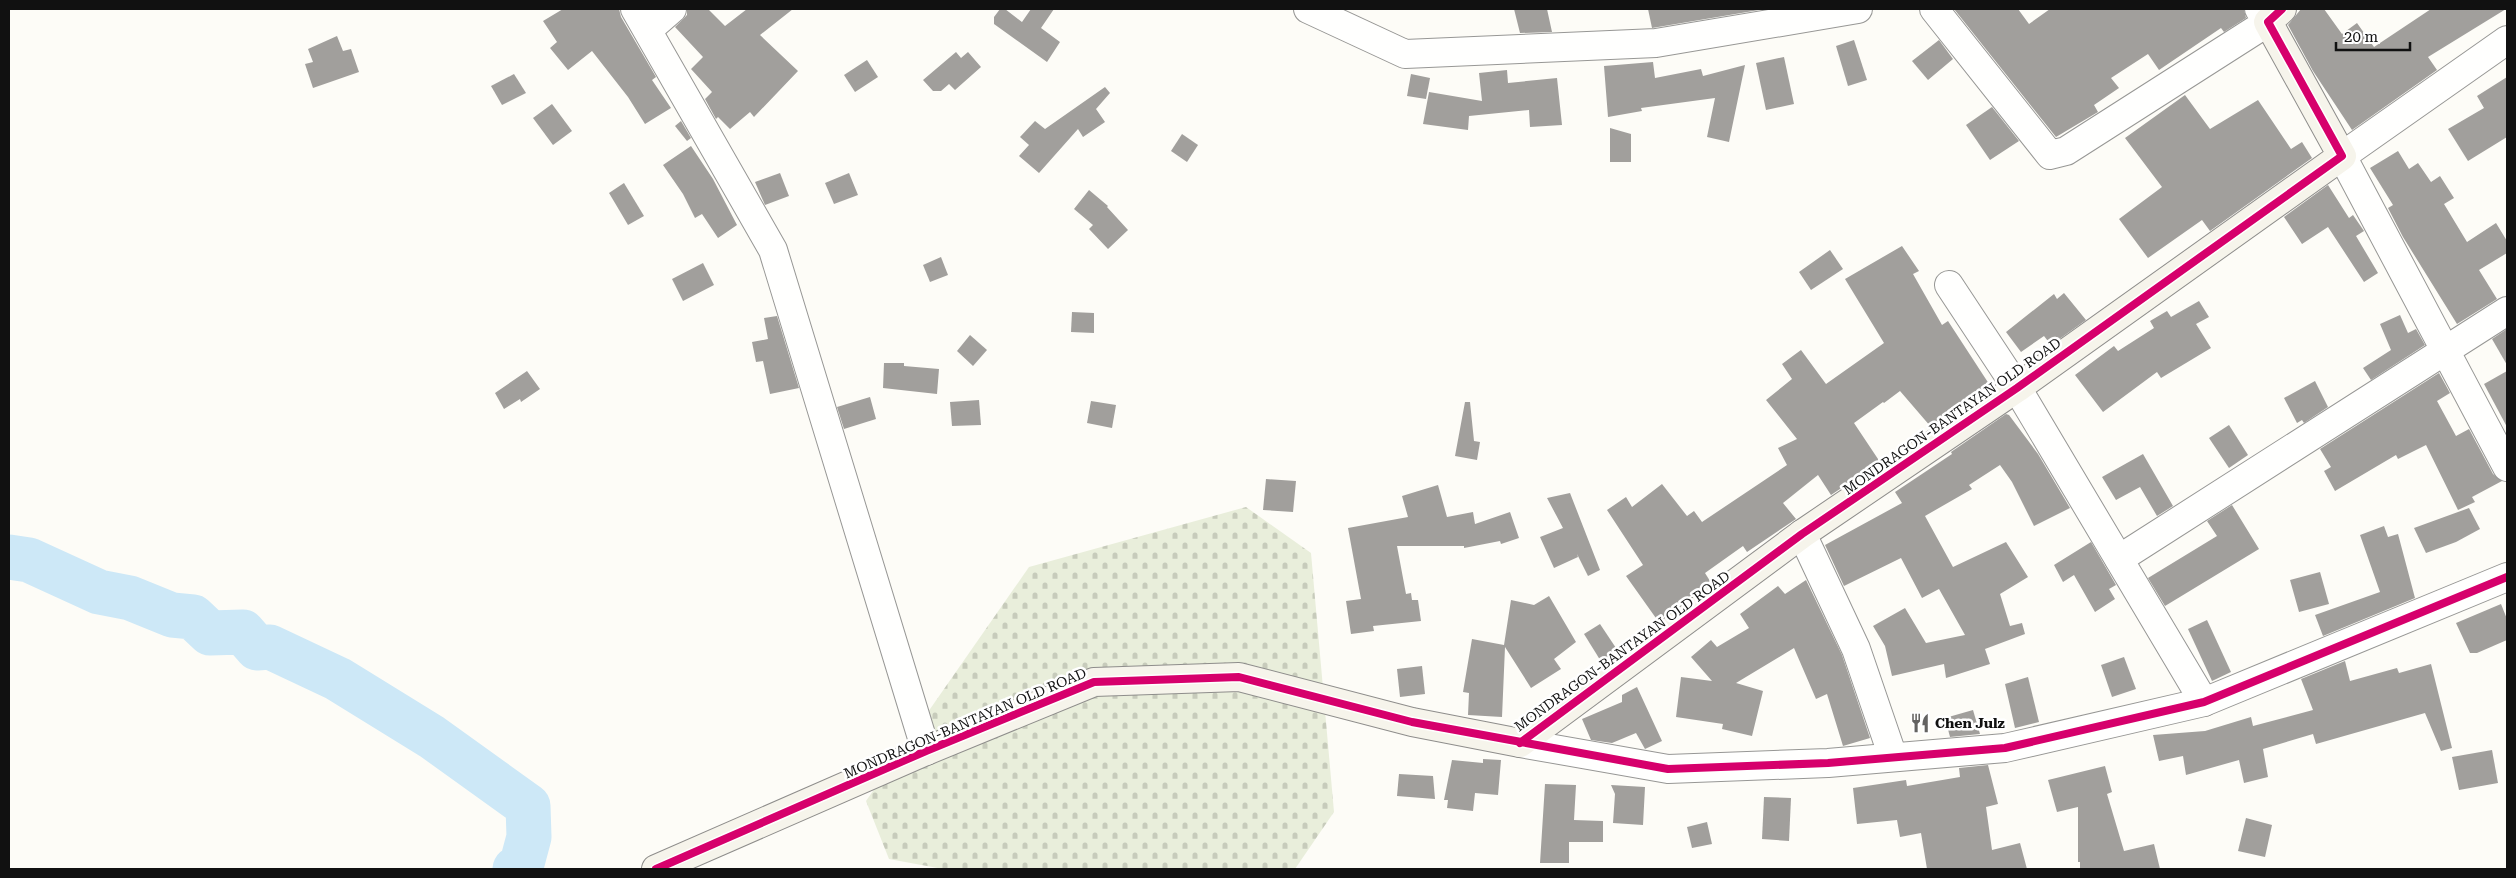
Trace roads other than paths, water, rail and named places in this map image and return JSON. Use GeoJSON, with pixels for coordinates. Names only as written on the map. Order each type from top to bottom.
{"type":"FeatureCollection","features":[{"type":"Feature","properties":{"kind":"street"},"geometry":{"type":"LineString","coordinates":[[672,9],[642,19],[773,250],[926,751]]}},
{"type":"Feature","properties":{"kind":"street"},"geometry":{"type":"LineString","coordinates":[[1308,9],[1405,54],[1656,42],[1858,9]]}},
{"type":"Feature","properties":{"kind":"street"},"geometry":{"type":"LineString","coordinates":[[1934,9],[2050,155],[2066,152],[2270,13],[2342,156],[2448,351],[2507,467]]}},
{"type":"Feature","properties":{"kind":"street"},"geometry":{"type":"LineString","coordinates":[[2342,156],[2507,40]]}},
{"type":"Feature","properties":{"kind":"street","name":"MONDRAGON-BANTAYAN OLD ROAD"},"geometry":{"type":"LineString","coordinates":[[656,869],[926,751],[1094,682],[1239,677],[1412,722],[1520,743],[1802,534],[2017,388],[2342,156]]}},
{"type":"Feature","properties":{"kind":"street"},"geometry":{"type":"LineString","coordinates":[[1950,286],[2017,388],[2204,702]]}},
{"type":"Feature","properties":{"kind":"street"},"geometry":{"type":"LineString","coordinates":[[2119,559],[2448,351],[2507,311]]}},
{"type":"Feature","properties":{"kind":"street"},"geometry":{"type":"LineString","coordinates":[[1802,534],[1856,648],[1893,757]]}},
{"type":"Feature","properties":{"kind":"street"},"geometry":{"type":"LineString","coordinates":[[1520,743],[1668,769],[1828,763],[2005,748],[2204,702],[2507,576]]}},
{"type":"Feature","properties":{"kind":"waterway"},"geometry":{"type":"LineString","coordinates":[[9,557],[29,560],[99,592],[130,598],[172,615],[193,617],[210,633],[243,632],[257,648],[270,647],[338,679],[432,737],[528,806],[529,837],[521,867],[515,869]]}},
{"type":"Feature","properties":{"kind":"place","name":"Chen Julz"},"geometry":{"type":"Point","coordinates":[1920,723]}}]}
